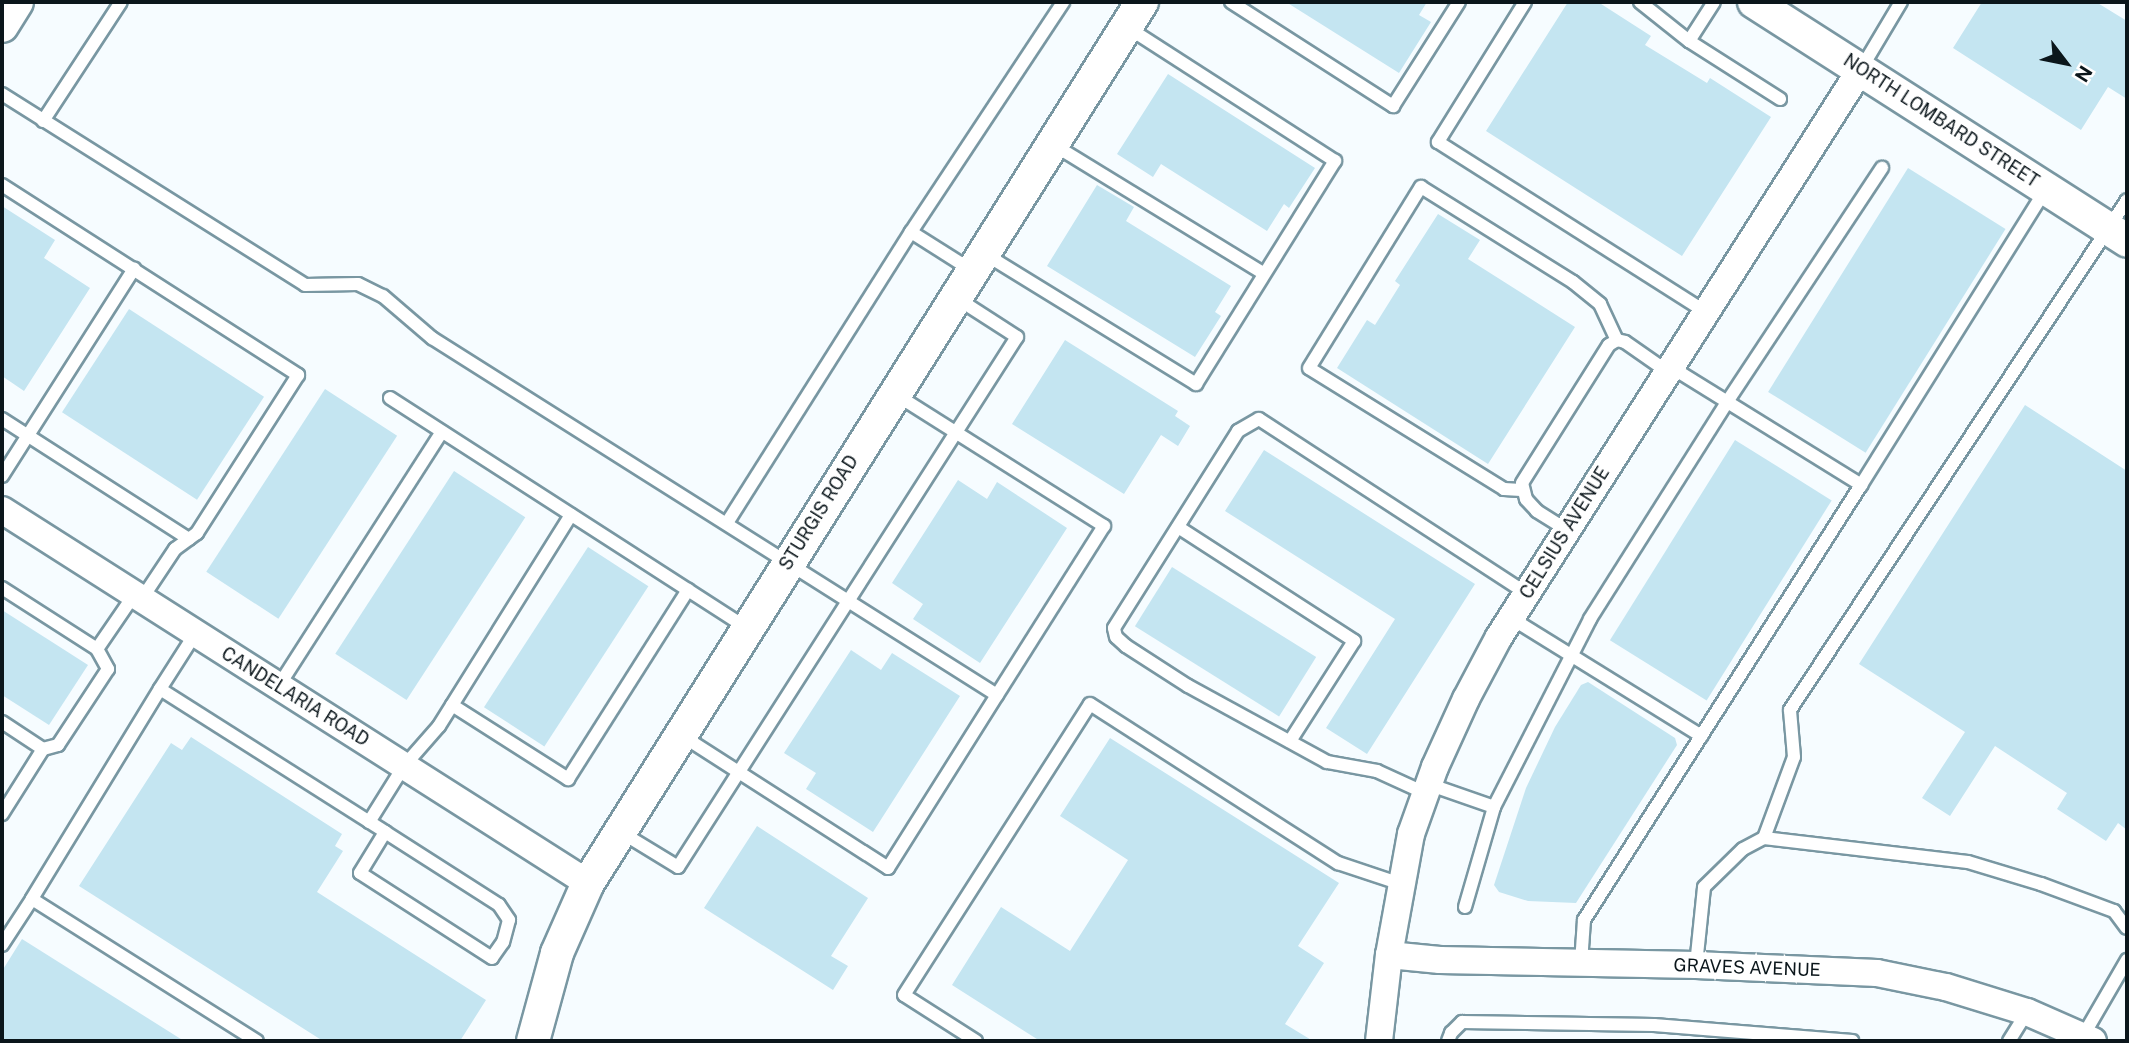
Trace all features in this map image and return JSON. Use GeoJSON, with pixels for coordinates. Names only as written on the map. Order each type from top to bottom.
{"type":"FeatureCollection","features":[{"type":"Feature","properties":{"kind":"street"},"geometry":{"type":"LineString","coordinates":[[2,26],[17,2]]}},
{"type":"Feature","properties":{"kind":"street","name":"NORTH LOMBARD STREET"},"geometry":{"type":"LineString","coordinates":[[1754,2],[2118,235]]}},
{"type":"Feature","properties":{"kind":"street","name":"STURGIS ROAD"},"geometry":{"type":"LineString","coordinates":[[533,1041],[557,953],[588,883],[1135,14]]}},
{"type":"Feature","properties":{"kind":"street","name":"CELSIUS AVENUE"},"geometry":{"type":"LineString","coordinates":[[1379,1041],[1389,954],[1410,834],[1465,699],[1511,618],[1861,69]]}},
{"type":"Feature","properties":{"kind":"street","name":"CANDELARIA ROAD"},"geometry":{"type":"LineString","coordinates":[[2,510],[588,883]]}},
{"type":"Feature","properties":{"kind":"street","name":"GRAVES AVENUE"},"geometry":{"type":"LineString","coordinates":[[1389,954],[1440,960],[1696,965],[1877,973],[1946,987],[2027,1012],[2088,1039]]}},
{"type":"Feature","properties":{"kind":"lane"},"geometry":{"type":"LineString","coordinates":[[43,121],[121,2]]}},
{"type":"Feature","properties":{"kind":"lane"},"geometry":{"type":"LineString","coordinates":[[727,523],[911,232],[1063,2]]}},
{"type":"Feature","properties":{"kind":"lane"},"geometry":{"type":"LineString","coordinates":[[1231,2],[1393,106],[1458,2]]}},
{"type":"Feature","properties":{"kind":"lane"},"geometry":{"type":"LineString","coordinates":[[1525,2],[1438,142],[1706,312]]}},
{"type":"Feature","properties":{"kind":"lane"},"geometry":{"type":"LineString","coordinates":[[1640,2],[1689,41],[1780,99]]}},
{"type":"Feature","properties":{"kind":"lane"},"geometry":{"type":"LineString","coordinates":[[1689,41],[1714,2]]}},
{"type":"Feature","properties":{"kind":"lane"},"geometry":{"type":"LineString","coordinates":[[1861,69],[1896,3]]}},
{"type":"Feature","properties":{"kind":"lane"},"geometry":{"type":"LineString","coordinates":[[911,232],[970,273],[1196,384],[1335,161],[1135,14]]}},
{"type":"Feature","properties":{"kind":"lane"},"geometry":{"type":"LineString","coordinates":[[2,94],[305,285],[358,284],[383,296],[432,338],[997,695]]}},
{"type":"Feature","properties":{"kind":"lane"},"geometry":{"type":"LineString","coordinates":[[1052,144],[1263,273]]}},
{"type":"Feature","properties":{"kind":"lane"},"geometry":{"type":"LineString","coordinates":[[1465,907],[1494,807],[1590,619],[1727,402],[1882,168]]}},
{"type":"Feature","properties":{"kind":"lane"},"geometry":{"type":"LineString","coordinates":[[2,185],[298,375],[197,533],[175,549],[97,649]]}},
{"type":"Feature","properties":{"kind":"lane"},"geometry":{"type":"LineString","coordinates":[[1521,490],[1504,489],[1308,368],[1421,187],[1573,282],[1600,304],[1617,340]]}},
{"type":"Feature","properties":{"kind":"lane"},"geometry":{"type":"LineString","coordinates":[[1581,963],[1584,920],[2047,189]]}},
{"type":"Feature","properties":{"kind":"lane"},"geometry":{"type":"LineString","coordinates":[[1765,838],[1794,757],[1790,710],[2118,235],[2127,200]]}},
{"type":"Feature","properties":{"kind":"lane"},"geometry":{"type":"LineString","coordinates":[[2,476],[134,269]]}},
{"type":"Feature","properties":{"kind":"lane"},"geometry":{"type":"LineString","coordinates":[[619,831],[678,867],[1017,337],[970,273]]}},
{"type":"Feature","properties":{"kind":"lane"},"geometry":{"type":"LineString","coordinates":[[1567,530],[1536,511],[1521,490],[1522,483],[1609,345],[1617,340],[1625,342],[1727,402],[1861,485]]}},
{"type":"Feature","properties":{"kind":"lane"},"geometry":{"type":"LineString","coordinates":[[681,735],[888,867],[1104,526],[894,394]]}},
{"type":"Feature","properties":{"kind":"lane"},"geometry":{"type":"LineString","coordinates":[[390,398],[747,628]]}},
{"type":"Feature","properties":{"kind":"lane"},"geometry":{"type":"LineString","coordinates":[[2,419],[189,539]]}},
{"type":"Feature","properties":{"kind":"lane"},"geometry":{"type":"LineString","coordinates":[[1494,807],[1427,789],[1377,771],[1327,762],[1188,686],[1116,637],[1114,628],[1238,431],[1259,419],[1527,593]]}},
{"type":"Feature","properties":{"kind":"lane"},"geometry":{"type":"LineString","coordinates":[[278,687],[442,432]]}},
{"type":"Feature","properties":{"kind":"lane"},"geometry":{"type":"LineString","coordinates":[[369,822],[404,766],[439,726],[571,515]]}},
{"type":"Feature","properties":{"kind":"lane"},"geometry":{"type":"LineString","coordinates":[[1178,527],[1354,641],[1290,741]]}},
{"type":"Feature","properties":{"kind":"lane"},"geometry":{"type":"LineString","coordinates":[[172,528],[175,549]]}},
{"type":"Feature","properties":{"kind":"lane"},"geometry":{"type":"LineString","coordinates":[[2,588],[97,649],[108,669],[58,745],[43,749],[2,814]]}},
{"type":"Feature","properties":{"kind":"lane"},"geometry":{"type":"LineString","coordinates":[[452,705],[568,779],[688,590]]}},
{"type":"Feature","properties":{"kind":"lane"},"geometry":{"type":"LineString","coordinates":[[1511,618],[1701,736]]}},
{"type":"Feature","properties":{"kind":"lane"},"geometry":{"type":"LineString","coordinates":[[2,944],[195,634]]}},
{"type":"Feature","properties":{"kind":"lane"},"geometry":{"type":"LineString","coordinates":[[160,689],[385,832],[499,905],[509,920],[503,942],[492,958],[360,873],[385,832]]}},
{"type":"Feature","properties":{"kind":"lane"},"geometry":{"type":"LineString","coordinates":[[976,1041],[904,995],[1090,704],[1338,863],[1401,884]]}},
{"type":"Feature","properties":{"kind":"lane"},"geometry":{"type":"LineString","coordinates":[[2,722],[43,749]]}},
{"type":"Feature","properties":{"kind":"lane"},"geometry":{"type":"LineString","coordinates":[[1696,965],[1704,887],[1743,849],[1765,838],[1968,862],[2114,911],[2127,928]]}},
{"type":"Feature","properties":{"kind":"lane"},"geometry":{"type":"LineString","coordinates":[[32,899],[257,1041]]}},
{"type":"Feature","properties":{"kind":"lane"},"geometry":{"type":"LineString","coordinates":[[2088,1039],[2127,960]]}},
{"type":"Feature","properties":{"kind":"lane"},"geometry":{"type":"LineString","coordinates":[[2009,1041],[2027,1012]]}},
{"type":"Feature","properties":{"kind":"lane"},"geometry":{"type":"LineString","coordinates":[[1448,1041],[1451,1033],[1462,1021],[1654,1025],[1852,1041]]}},
{"type":"Feature","properties":{"kind":"building"},"geometry":{"type":"Polygon","coordinates":[[[1286,2],[1427,2],[1419,15],[1431,22],[1399,73],[1286,2]]]}},
{"type":"Feature","properties":{"kind":"building"},"geometry":{"type":"Polygon","coordinates":[[[1568,2],[1598,2],[1651,36],[1645,45],[1707,83],[1710,78],[1771,117],[1682,256],[1486,131],[1568,2]]]}},
{"type":"Feature","properties":{"kind":"building"},"geometry":{"type":"Polygon","coordinates":[[[1982,2],[2096,2],[2127,21],[2127,99],[2108,87],[2081,130],[1953,48],[1982,2]]]}},
{"type":"Feature","properties":{"kind":"building"},"geometry":{"type":"Polygon","coordinates":[[[1168,74],[1315,168],[1289,208],[1284,204],[1267,231],[1161,164],[1153,177],[1117,154],[1168,74]]]}},
{"type":"Feature","properties":{"kind":"building"},"geometry":{"type":"Polygon","coordinates":[[[1908,168],[2006,229],[1866,453],[1768,392],[1908,168]]]}},
{"type":"Feature","properties":{"kind":"building"},"geometry":{"type":"Polygon","coordinates":[[[1097,185],[1134,207],[1126,221],[1231,286],[1215,312],[1221,316],[1195,357],[1047,266],[1097,185]]]}},
{"type":"Feature","properties":{"kind":"building"},"geometry":{"type":"Polygon","coordinates":[[[2,206],[55,240],[44,258],[90,288],[24,391],[2,376],[2,206]]]}},
{"type":"Feature","properties":{"kind":"building"},"geometry":{"type":"Polygon","coordinates":[[[1438,214],[1480,240],[1468,259],[1575,327],[1488,464],[1337,368],[1367,320],[1375,325],[1400,285],[1395,281],[1438,214]]]}},
{"type":"Feature","properties":{"kind":"building"},"geometry":{"type":"Polygon","coordinates":[[[129,309],[264,397],[197,500],[62,412],[129,309]]]}},
{"type":"Feature","properties":{"kind":"building"},"geometry":{"type":"Polygon","coordinates":[[[1065,340],[1178,411],[1175,416],[1190,426],[1178,446],[1161,435],[1124,494],[1012,424],[1065,340]]]}},
{"type":"Feature","properties":{"kind":"building"},"geometry":{"type":"Polygon","coordinates":[[[325,389],[397,436],[278,619],[206,572],[325,389]]]}},
{"type":"Feature","properties":{"kind":"building"},"geometry":{"type":"Polygon","coordinates":[[[2025,405],[2127,471],[2127,830],[2118,823],[2106,841],[2057,809],[2067,793],[1995,746],[1950,816],[1922,798],[1965,732],[1859,664],[2025,405]]]}},
{"type":"Feature","properties":{"kind":"building"},"geometry":{"type":"Polygon","coordinates":[[[1735,440],[1832,500],[1707,701],[1610,640],[1735,440]]]}},
{"type":"Feature","properties":{"kind":"building"},"geometry":{"type":"Polygon","coordinates":[[[1264,450],[1475,584],[1367,754],[1326,728],[1395,619],[1225,511],[1264,450]]]}},
{"type":"Feature","properties":{"kind":"building"},"geometry":{"type":"Polygon","coordinates":[[[454,471],[525,517],[407,700],[335,654],[454,471]]]}},
{"type":"Feature","properties":{"kind":"building"},"geometry":{"type":"Polygon","coordinates":[[[958,480],[987,499],[997,482],[1067,528],[980,663],[913,619],[923,604],[892,583],[958,480]]]}},
{"type":"Feature","properties":{"kind":"building"},"geometry":{"type":"Polygon","coordinates":[[[588,547],[648,586],[544,746],[484,707],[588,547]]]}},
{"type":"Feature","properties":{"kind":"building"},"geometry":{"type":"Polygon","coordinates":[[[1172,567],[1316,657],[1279,716],[1135,626],[1172,567]]]}},
{"type":"Feature","properties":{"kind":"building"},"geometry":{"type":"Polygon","coordinates":[[[2,610],[88,665],[49,725],[2,695],[2,610]]]}},
{"type":"Feature","properties":{"kind":"building"},"geometry":{"type":"Polygon","coordinates":[[[851,650],[881,670],[892,653],[960,696],[873,832],[806,789],[816,773],[784,753],[851,650]]]}},
{"type":"Feature","properties":{"kind":"building"},"geometry":{"type":"Polygon","coordinates":[[[1588,682],[1675,738],[1677,745],[1576,903],[1528,901],[1499,892],[1494,885],[1526,788],[1555,727],[1581,685],[1588,682]]]}},
{"type":"Feature","properties":{"kind":"building"},"geometry":{"type":"Polygon","coordinates":[[[191,737],[342,834],[335,846],[343,851],[317,892],[486,1000],[460,1041],[323,1041],[79,886],[171,743],[182,750],[191,737]]]}},
{"type":"Feature","properties":{"kind":"building"},"geometry":{"type":"Polygon","coordinates":[[[1110,738],[1339,883],[1298,946],[1324,963],[1285,1024],[1313,1041],[1040,1041],[952,985],[1001,907],[1070,951],[1128,860],[1060,816],[1110,738]]]}},
{"type":"Feature","properties":{"kind":"building"},"geometry":{"type":"Polygon","coordinates":[[[757,826],[868,898],[831,956],[848,966],[833,990],[704,908],[757,826]]]}},
{"type":"Feature","properties":{"kind":"building"},"geometry":{"type":"Polygon","coordinates":[[[22,939],[184,1041],[2,1041],[2,971],[22,939]]]}}]}
